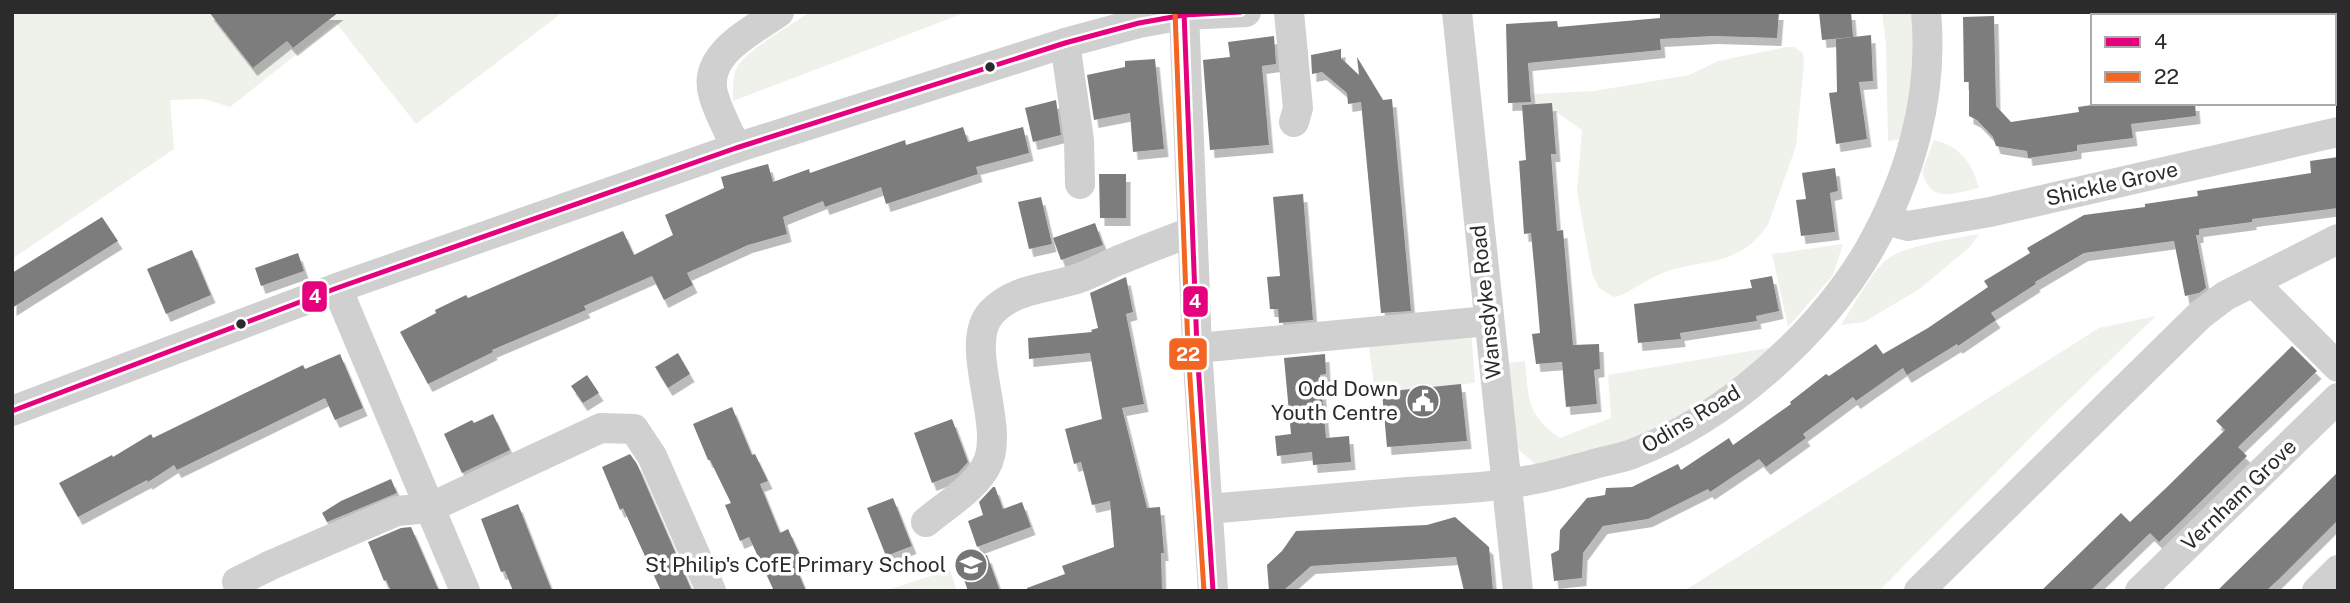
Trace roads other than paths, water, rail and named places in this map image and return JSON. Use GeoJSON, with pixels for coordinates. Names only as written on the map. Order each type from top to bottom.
{"type":"FeatureCollection","features":[{"type":"Feature","properties":{"kind":"street"},"geometry":{"type":"LineString","coordinates":[[736,148],[713,96],[710,79],[719,57],[779,12]]}},
{"type":"Feature","properties":{"kind":"street"},"geometry":{"type":"LineString","coordinates":[[12,411],[337,288],[736,148],[1065,43],[1139,23],[1184,14],[1246,12]]}},
{"type":"Feature","properties":{"kind":"street"},"geometry":{"type":"LineString","coordinates":[[1289,12],[1298,108],[1294,122]]}},
{"type":"Feature","properties":{"kind":"street","name":"Wansdyke Road"},"geometry":{"type":"LineString","coordinates":[[1457,12],[1518,591]]}},
{"type":"Feature","properties":{"kind":"street","name":"Odins Road"},"geometry":{"type":"LineString","coordinates":[[1208,509],[1532,480],[1631,454],[1668,437],[1712,411],[1748,386],[1797,344],[1834,301],[1886,220],[1909,164],[1918,126],[1926,77],[1926,12]]}},
{"type":"Feature","properties":{"kind":"street"},"geometry":{"type":"LineString","coordinates":[[1184,14],[1197,348],[1213,591]]}},
{"type":"Feature","properties":{"kind":"street"},"geometry":{"type":"LineString","coordinates":[[1065,43],[1079,140],[1080,184]]}},
{"type":"Feature","properties":{"kind":"street","name":"Shickle Grove"},"geometry":{"type":"LineString","coordinates":[[1886,220],[1908,226],[1979,214],[2338,132]]}},
{"type":"Feature","properties":{"kind":"street"},"geometry":{"type":"LineString","coordinates":[[926,522],[975,480],[985,469],[991,455],[992,439],[982,341],[982,330],[990,315],[1004,302],[1021,293],[1074,280],[1192,232]]}},
{"type":"Feature","properties":{"kind":"street"},"geometry":{"type":"LineString","coordinates":[[1919,591],[2200,315],[2225,296],[2338,239]]}},
{"type":"Feature","properties":{"kind":"street"},"geometry":{"type":"LineString","coordinates":[[2253,282],[2338,367]]}},
{"type":"Feature","properties":{"kind":"street"},"geometry":{"type":"LineString","coordinates":[[337,288],[465,591]]}},
{"type":"Feature","properties":{"kind":"street"},"geometry":{"type":"LineString","coordinates":[[1197,348],[1488,321]]}},
{"type":"Feature","properties":{"kind":"street","name":"Vernham Grove"},"geometry":{"type":"LineString","coordinates":[[2140,591],[2338,398]]}},
{"type":"Feature","properties":{"kind":"street"},"geometry":{"type":"LineString","coordinates":[[237,582],[397,511],[429,508],[601,428],[634,429],[652,456],[711,591]]}},
{"type":"Feature","properties":{"kind":"street"},"geometry":{"type":"LineString","coordinates":[[2316,591],[2338,570]]}},
{"type":"Feature","properties":{"kind":"place","name":"Odd Down Youth Centre"},"geometry":{"type":"Point","coordinates":[1423,401]}},
{"type":"Feature","properties":{"kind":"place","name":"St Philip's CofE Primary School"},"geometry":{"type":"Point","coordinates":[971,565]}}]}
